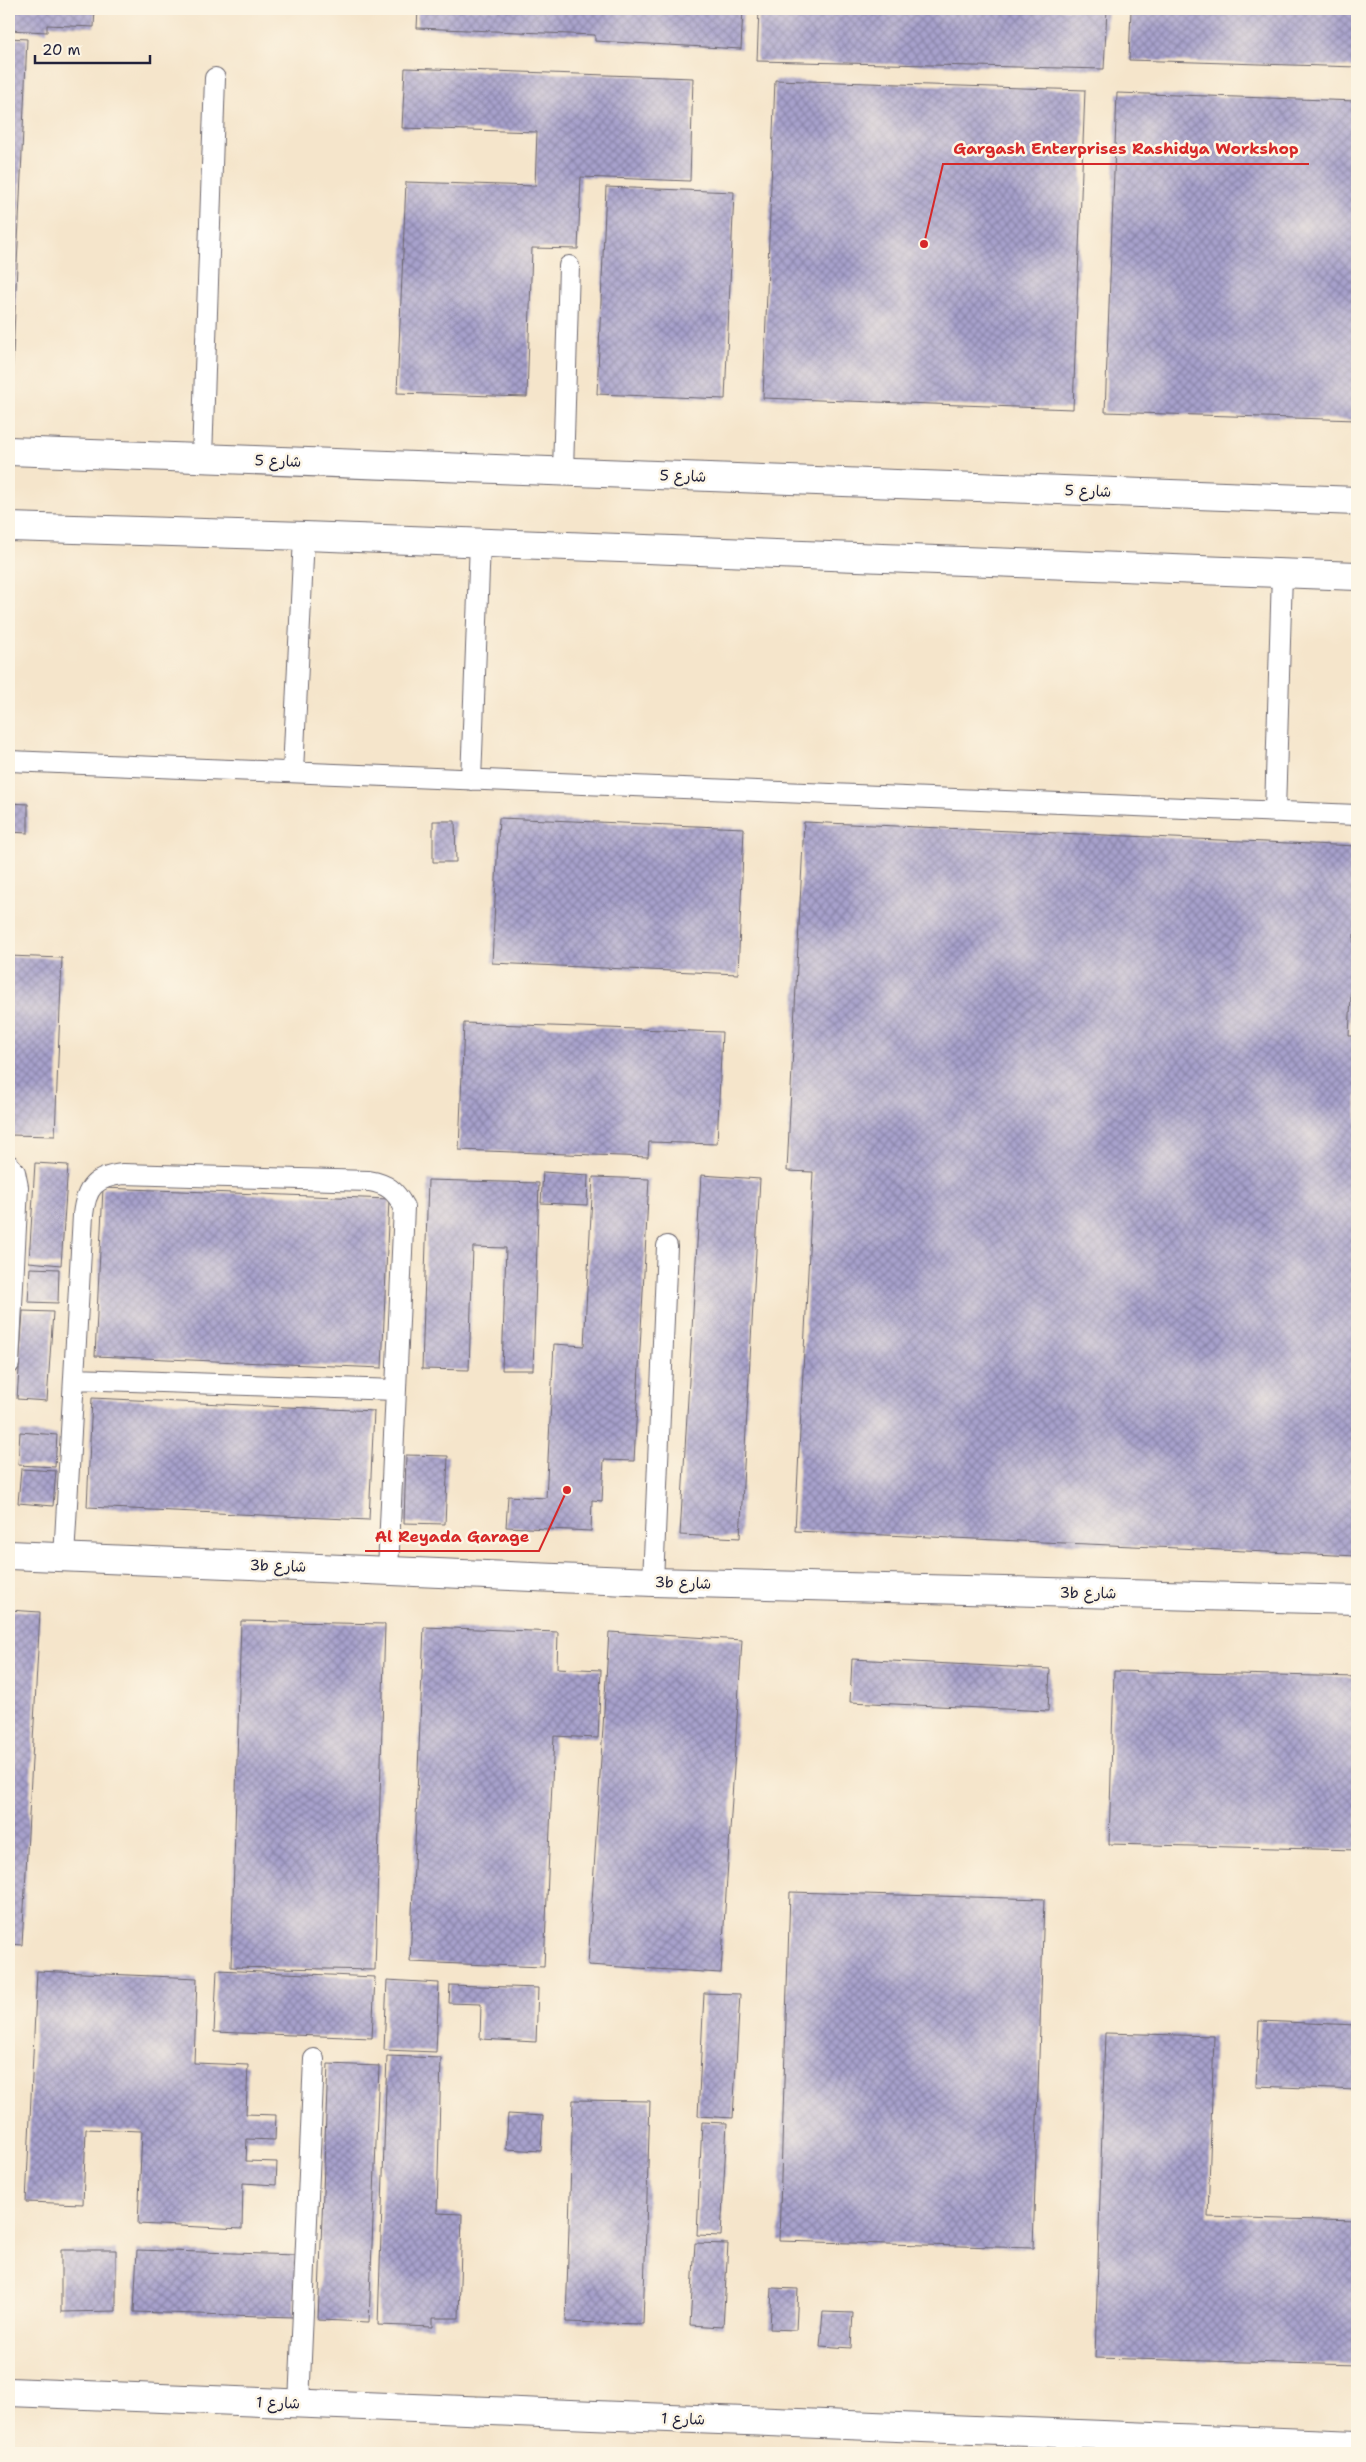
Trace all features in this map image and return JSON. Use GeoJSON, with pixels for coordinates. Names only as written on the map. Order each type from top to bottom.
{"type":"FeatureCollection","features":[{"type":"Feature","properties":{"kind":"street","name":"شارع 5"},"geometry":{"type":"LineString","coordinates":[[9,451],[1357,501]]}},
{"type":"Feature","properties":{"kind":"street"},"geometry":{"type":"LineString","coordinates":[[9,527],[480,542],[1357,576]]}},
{"type":"Feature","properties":{"kind":"street","name":"3b شارع"},"geometry":{"type":"LineString","coordinates":[[9,1555],[653,1582],[1357,1600]]}},
{"type":"Feature","properties":{"kind":"street","name":"شارع 1"},"geometry":{"type":"LineString","coordinates":[[9,2392],[1357,2445]]}},
{"type":"Feature","properties":{"kind":"lane"},"geometry":{"type":"LineString","coordinates":[[202,458],[215,78]]}},
{"type":"Feature","properties":{"kind":"lane"},"geometry":{"type":"LineString","coordinates":[[563,471],[569,266]]}},
{"type":"Feature","properties":{"kind":"lane"},"geometry":{"type":"LineString","coordinates":[[293,772],[304,536]]}},
{"type":"Feature","properties":{"kind":"lane"},"geometry":{"type":"LineString","coordinates":[[471,780],[480,542]]}},
{"type":"Feature","properties":{"kind":"lane"},"geometry":{"type":"LineString","coordinates":[[1275,812],[1282,573]]}},
{"type":"Feature","properties":{"kind":"lane"},"geometry":{"type":"LineString","coordinates":[[9,761],[1357,815]]}},
{"type":"Feature","properties":{"kind":"lane"},"geometry":{"type":"LineString","coordinates":[[9,1165],[15,1172],[18,1187],[9,1364]]}},
{"type":"Feature","properties":{"kind":"lane"},"geometry":{"type":"LineString","coordinates":[[64,1558],[84,1198],[93,1185],[107,1176],[123,1174],[369,1182],[384,1184],[397,1193],[404,1207],[388,1571]]}},
{"type":"Feature","properties":{"kind":"lane"},"geometry":{"type":"LineString","coordinates":[[653,1582],[667,1246]]}},
{"type":"Feature","properties":{"kind":"lane"},"geometry":{"type":"LineString","coordinates":[[74,1379],[396,1390]]}},
{"type":"Feature","properties":{"kind":"lane"},"geometry":{"type":"LineString","coordinates":[[299,2404],[314,2059]]}},
{"type":"Feature","properties":{"kind":"building"},"geometry":{"type":"Polygon","coordinates":[[[9,9],[95,9],[94,27],[47,25],[47,32],[9,30],[9,9]]]}},
{"type":"Feature","properties":{"kind":"building"},"geometry":{"type":"Polygon","coordinates":[[[418,9],[743,9],[741,49],[595,41],[595,35],[417,28],[418,9]]]}},
{"type":"Feature","properties":{"kind":"building"},"geometry":{"type":"Polygon","coordinates":[[[759,9],[1107,9],[1104,69],[757,61],[759,9]]]}},
{"type":"Feature","properties":{"kind":"building"},"geometry":{"type":"Polygon","coordinates":[[[1131,9],[1357,9],[1357,67],[1129,60],[1131,9]]]}},
{"type":"Feature","properties":{"kind":"building"},"geometry":{"type":"Polygon","coordinates":[[[9,38],[27,39],[12,379],[9,379],[9,38]]]}},
{"type":"Feature","properties":{"kind":"building"},"geometry":{"type":"Polygon","coordinates":[[[405,68],[693,78],[690,181],[581,177],[578,249],[532,248],[527,397],[397,393],[406,182],[535,186],[537,132],[402,128],[405,68]]]}},
{"type":"Feature","properties":{"kind":"building"},"geometry":{"type":"Polygon","coordinates":[[[775,80],[1085,90],[1073,409],[763,398],[775,80]]]}},
{"type":"Feature","properties":{"kind":"building"},"geometry":{"type":"Polygon","coordinates":[[[1117,93],[1357,101],[1357,420],[1105,412],[1117,93]]]}},
{"type":"Feature","properties":{"kind":"building"},"geometry":{"type":"Polygon","coordinates":[[[606,187],[734,192],[725,399],[597,394],[606,187]]]}},
{"type":"Feature","properties":{"kind":"building"},"geometry":{"type":"Polygon","coordinates":[[[9,803],[28,804],[28,833],[9,832],[9,803]]]}},
{"type":"Feature","properties":{"kind":"building"},"geometry":{"type":"Polygon","coordinates":[[[499,818],[744,828],[738,974],[492,963],[499,818]]]}},
{"type":"Feature","properties":{"kind":"building"},"geometry":{"type":"Polygon","coordinates":[[[433,821],[455,821],[456,862],[433,862],[433,821]]]}},
{"type":"Feature","properties":{"kind":"building"},"geometry":{"type":"Polygon","coordinates":[[[804,822],[1357,846],[1357,935],[1354,934],[1349,1036],[1357,1036],[1357,1556],[795,1531],[813,1172],[787,1171],[804,822]]]}},
{"type":"Feature","properties":{"kind":"building"},"geometry":{"type":"Polygon","coordinates":[[[9,956],[62,958],[55,1136],[9,1135],[9,956]]]}},
{"type":"Feature","properties":{"kind":"building"},"geometry":{"type":"Polygon","coordinates":[[[464,1023],[722,1032],[717,1144],[649,1142],[648,1157],[459,1150],[464,1023]]]}},
{"type":"Feature","properties":{"kind":"building"},"geometry":{"type":"Polygon","coordinates":[[[35,1163],[68,1165],[61,1265],[29,1262],[35,1163]]]}},
{"type":"Feature","properties":{"kind":"building"},"geometry":{"type":"Polygon","coordinates":[[[543,1172],[588,1175],[587,1205],[541,1203],[543,1172]]]}},
{"type":"Feature","properties":{"kind":"building"},"geometry":{"type":"Polygon","coordinates":[[[701,1175],[760,1179],[740,1538],[680,1535],[701,1175]]]}},
{"type":"Feature","properties":{"kind":"building"},"geometry":{"type":"Polygon","coordinates":[[[593,1177],[649,1179],[634,1461],[604,1460],[602,1501],[592,1500],[591,1531],[506,1527],[508,1496],[546,1498],[554,1344],[584,1346],[593,1177]]]}},
{"type":"Feature","properties":{"kind":"building"},"geometry":{"type":"Polygon","coordinates":[[[428,1180],[539,1183],[533,1370],[502,1370],[506,1248],[473,1247],[469,1370],[422,1369],[428,1180]]]}},
{"type":"Feature","properties":{"kind":"building"},"geometry":{"type":"Polygon","coordinates":[[[103,1188],[389,1199],[382,1368],[95,1356],[103,1188]]]}},
{"type":"Feature","properties":{"kind":"building"},"geometry":{"type":"Polygon","coordinates":[[[30,1268],[59,1269],[58,1303],[28,1302],[30,1268]]]}},
{"type":"Feature","properties":{"kind":"building"},"geometry":{"type":"Polygon","coordinates":[[[23,1311],[53,1312],[47,1401],[17,1399],[23,1311]]]}},
{"type":"Feature","properties":{"kind":"building"},"geometry":{"type":"Polygon","coordinates":[[[92,1398],[374,1411],[369,1520],[87,1507],[92,1398]]]}},
{"type":"Feature","properties":{"kind":"building"},"geometry":{"type":"Polygon","coordinates":[[[20,1432],[57,1435],[55,1467],[18,1465],[20,1432]]]}},
{"type":"Feature","properties":{"kind":"building"},"geometry":{"type":"Polygon","coordinates":[[[406,1455],[448,1456],[445,1524],[404,1523],[406,1455]]]}},
{"type":"Feature","properties":{"kind":"building"},"geometry":{"type":"Polygon","coordinates":[[[21,1469],[56,1471],[53,1506],[18,1503],[21,1469]]]}},
{"type":"Feature","properties":{"kind":"building"},"geometry":{"type":"Polygon","coordinates":[[[9,1610],[40,1612],[22,1945],[9,1944],[9,1610]]]}},
{"type":"Feature","properties":{"kind":"building"},"geometry":{"type":"Polygon","coordinates":[[[241,1621],[385,1624],[375,1970],[231,1967],[241,1621]]]}},
{"type":"Feature","properties":{"kind":"building"},"geometry":{"type":"Polygon","coordinates":[[[424,1627],[558,1632],[557,1668],[601,1670],[598,1738],[554,1736],[544,1967],[410,1962],[424,1627]]]}},
{"type":"Feature","properties":{"kind":"building"},"geometry":{"type":"Polygon","coordinates":[[[609,1632],[742,1640],[721,1973],[588,1965],[609,1632]]]}},
{"type":"Feature","properties":{"kind":"building"},"geometry":{"type":"Polygon","coordinates":[[[852,1659],[1050,1669],[1048,1711],[850,1702],[852,1659]]]}},
{"type":"Feature","properties":{"kind":"building"},"geometry":{"type":"Polygon","coordinates":[[[1114,1671],[1357,1677],[1357,1850],[1109,1844],[1114,1671]]]}},
{"type":"Feature","properties":{"kind":"building"},"geometry":{"type":"Polygon","coordinates":[[[790,1892],[1044,1899],[1033,2248],[779,2241],[790,1892]]]}},
{"type":"Feature","properties":{"kind":"building"},"geometry":{"type":"Polygon","coordinates":[[[217,1970],[375,1977],[372,2038],[214,2032],[217,1970]]]}},
{"type":"Feature","properties":{"kind":"building"},"geometry":{"type":"Polygon","coordinates":[[[37,1971],[197,1978],[194,2063],[248,2065],[246,2114],[276,2115],[275,2140],[247,2139],[246,2161],[277,2162],[276,2185],[243,2183],[242,2229],[138,2224],[142,2131],[86,2129],[83,2204],[26,2202],[37,1971]]]}},
{"type":"Feature","properties":{"kind":"building"},"geometry":{"type":"Polygon","coordinates":[[[387,1980],[439,1983],[436,2052],[384,2050],[387,1980]]]}},
{"type":"Feature","properties":{"kind":"building"},"geometry":{"type":"Polygon","coordinates":[[[450,1985],[538,1988],[536,2042],[480,2039],[481,2004],[449,2003],[450,1985]]]}},
{"type":"Feature","properties":{"kind":"building"},"geometry":{"type":"Polygon","coordinates":[[[704,1993],[740,1994],[733,2118],[698,2116],[704,1993]]]}},
{"type":"Feature","properties":{"kind":"building"},"geometry":{"type":"Polygon","coordinates":[[[1259,2021],[1357,2025],[1357,2090],[1256,2086],[1259,2021]]]}},
{"type":"Feature","properties":{"kind":"building"},"geometry":{"type":"Polygon","coordinates":[[[1105,2033],[1214,2036],[1208,2217],[1357,2221],[1357,2365],[1095,2358],[1105,2033]]]}},
{"type":"Feature","properties":{"kind":"building"},"geometry":{"type":"Polygon","coordinates":[[[387,2056],[441,2058],[437,2213],[462,2214],[459,2318],[433,2318],[433,2327],[378,2325],[387,2056]]]}},
{"type":"Feature","properties":{"kind":"building"},"geometry":{"type":"Polygon","coordinates":[[[328,2064],[379,2066],[369,2322],[318,2320],[328,2064]]]}},
{"type":"Feature","properties":{"kind":"building"},"geometry":{"type":"Polygon","coordinates":[[[573,2100],[650,2101],[643,2324],[566,2322],[573,2100]]]}},
{"type":"Feature","properties":{"kind":"building"},"geometry":{"type":"Polygon","coordinates":[[[508,2114],[543,2116],[541,2151],[506,2149],[508,2114]]]}},
{"type":"Feature","properties":{"kind":"building"},"geometry":{"type":"Polygon","coordinates":[[[702,2122],[727,2123],[721,2236],[697,2235],[702,2122]]]}},
{"type":"Feature","properties":{"kind":"building"},"geometry":{"type":"Polygon","coordinates":[[[695,2243],[728,2244],[723,2327],[690,2325],[695,2243]]]}},
{"type":"Feature","properties":{"kind":"building"},"geometry":{"type":"Polygon","coordinates":[[[61,2250],[116,2250],[116,2311],[61,2312],[61,2250]]]}},
{"type":"Feature","properties":{"kind":"building"},"geometry":{"type":"Polygon","coordinates":[[[137,2250],[296,2255],[294,2317],[134,2312],[137,2250]]]}},
{"type":"Feature","properties":{"kind":"building"},"geometry":{"type":"Polygon","coordinates":[[[772,2288],[798,2289],[796,2330],[770,2329],[772,2288]]]}},
{"type":"Feature","properties":{"kind":"building"},"geometry":{"type":"Polygon","coordinates":[[[823,2312],[853,2313],[851,2348],[820,2346],[823,2312]]]}},
{"type":"Feature","properties":{"kind":"place","name":"Gargash Enterprises Rashidya Workshop"},"geometry":{"type":"Point","coordinates":[924,244]}},
{"type":"Feature","properties":{"kind":"place","name":"Al Reyada Garage"},"geometry":{"type":"Point","coordinates":[567,1490]}}]}
